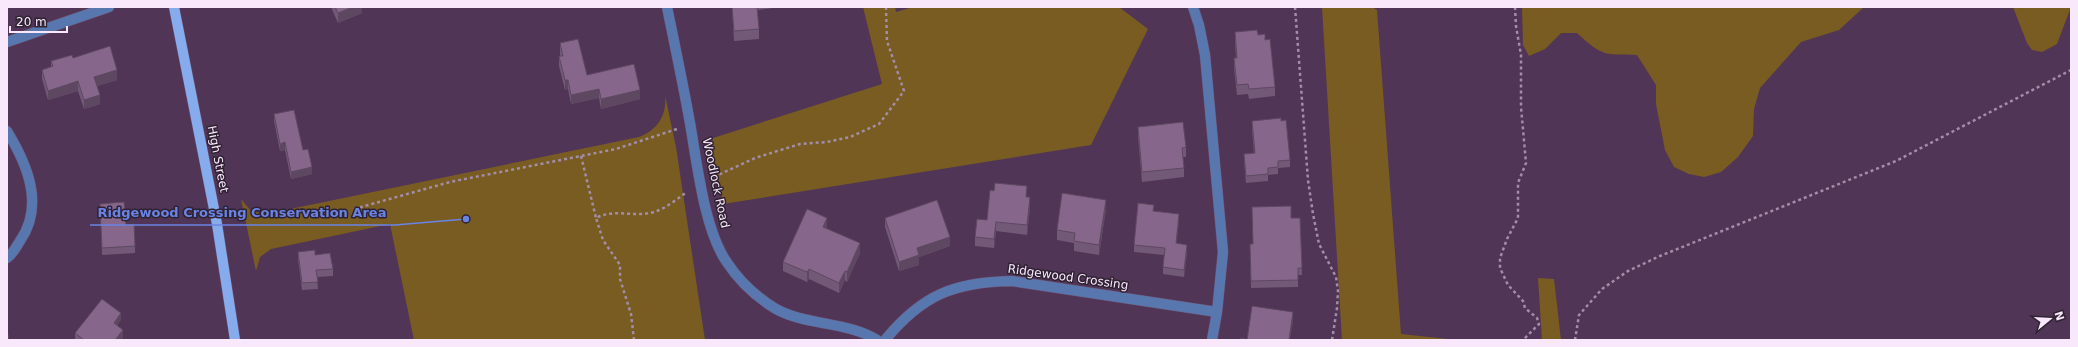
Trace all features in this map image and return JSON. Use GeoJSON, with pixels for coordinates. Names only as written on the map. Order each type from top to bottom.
{"type":"FeatureCollection","features":[{"type":"Feature","properties":{"kind":"main road","name":"High Street"},"geometry":{"type":"LineString","coordinates":[[174,7],[217,224],[235,340]]}},
{"type":"Feature","properties":{"kind":"street"},"geometry":{"type":"LineString","coordinates":[[7,42],[109,7]]}},
{"type":"Feature","properties":{"kind":"street","name":"Woodlock Road"},"geometry":{"type":"LineString","coordinates":[[667,7],[700,183],[713,234],[725,260],[755,295],[777,309],[798,319],[847,329],[869,335],[877,340]]}},
{"type":"Feature","properties":{"kind":"street"},"geometry":{"type":"LineString","coordinates":[[1192,7],[1199,25],[1205,55],[1223,252],[1217,312],[1212,340]]}},
{"type":"Feature","properties":{"kind":"street"},"geometry":{"type":"LineString","coordinates":[[7,131],[22,155],[32,187],[33,212],[25,234],[7,258]]}},
{"type":"Feature","properties":{"kind":"street","name":"Ridgewood Crossing"},"geometry":{"type":"LineString","coordinates":[[885,340],[902,320],[923,303],[943,292],[962,286],[990,281],[1012,281],[1054,286],[1217,312]]}},
{"type":"Feature","properties":{"kind":"path"},"geometry":{"type":"LineString","coordinates":[[596,218],[606,213],[638,215],[655,212],[700,183],[755,158],[800,144],[827,142],[850,137],[879,124],[904,91],[887,41],[886,7]]}},
{"type":"Feature","properties":{"kind":"path"},"geometry":{"type":"LineString","coordinates":[[1295,7],[1308,180],[1313,214],[1319,244],[1336,277],[1338,291],[1332,340]]}},
{"type":"Feature","properties":{"kind":"path"},"geometry":{"type":"LineString","coordinates":[[1515,7],[1516,26],[1521,55],[1521,107],[1526,163],[1518,183],[1518,218],[1507,239],[1500,258],[1500,268],[1508,285],[1523,302],[1525,308],[1537,318],[1539,324],[1523,340]]}},
{"type":"Feature","properties":{"kind":"path"},"geometry":{"type":"LineString","coordinates":[[1575,340],[1579,315],[1602,289],[1628,271],[1660,256],[1896,161],[2071,70]]}},
{"type":"Feature","properties":{"kind":"path"},"geometry":{"type":"LineString","coordinates":[[354,209],[450,182],[616,149],[690,124]]}},
{"type":"Feature","properties":{"kind":"path"},"geometry":{"type":"LineString","coordinates":[[581,156],[603,240],[620,265],[620,279],[631,314],[634,340]]}},
{"type":"Feature","properties":{"kind":"shaded area"},"geometry":{"type":"Polygon","coordinates":[[[863,7],[895,7],[896,12],[913,7],[1119,7],[1148,29],[1091,145],[723,204],[710,139],[882,84],[863,7]]]}},
{"type":"Feature","properties":{"kind":"shaded area"},"geometry":{"type":"Polygon","coordinates":[[[1322,7],[1372,7],[1377,10],[1401,334],[1457,340],[1342,340],[1322,7]]]}},
{"type":"Feature","properties":{"kind":"shaded area"},"geometry":{"type":"Polygon","coordinates":[[[1522,7],[1864,7],[1839,30],[1801,42],[1760,88],[1754,109],[1753,136],[1738,157],[1721,172],[1704,177],[1689,174],[1674,167],[1665,150],[1656,104],[1656,85],[1637,55],[1617,55],[1604,53],[1577,33],[1561,33],[1545,49],[1529,56],[1523,45],[1522,7]]]}},
{"type":"Feature","properties":{"kind":"shaded area"},"geometry":{"type":"Polygon","coordinates":[[[2013,7],[2071,7],[2057,44],[2042,52],[2032,50],[2027,43],[2013,7]]]}},
{"type":"Feature","properties":{"kind":"shaded area"},"geometry":{"type":"Polygon","coordinates":[[[665,95],[676,147],[705,340],[414,340],[390,224],[271,249],[260,257],[256,271],[241,199],[251,211],[266,214],[639,137],[646,134],[660,121],[663,115],[665,95]]]}},
{"type":"Feature","properties":{"kind":"shaded area"},"geometry":{"type":"Polygon","coordinates":[[[1538,278],[1554,279],[1561,340],[1542,340],[1538,278]]]}},
{"type":"Feature","properties":{"kind":"building"},"geometry":{"type":"Polygon","coordinates":[[[335,7],[353,7],[338,13],[335,7]]]}},
{"type":"Feature","properties":{"kind":"building"},"geometry":{"type":"Polygon","coordinates":[[[732,7],[757,7],[759,29],[734,31],[732,7]]]}},
{"type":"Feature","properties":{"kind":"building"},"geometry":{"type":"Polygon","coordinates":[[[1257,30],[1258,35],[1265,34],[1265,40],[1270,39],[1275,87],[1249,89],[1248,84],[1237,85],[1234,58],[1237,58],[1235,32],[1257,30]]]}},
{"type":"Feature","properties":{"kind":"building"},"geometry":{"type":"Polygon","coordinates":[[[578,39],[587,75],[634,64],[640,90],[601,99],[599,89],[571,95],[568,80],[565,80],[559,56],[563,56],[560,43],[578,39]]]}},
{"type":"Feature","properties":{"kind":"building"},"geometry":{"type":"Polygon","coordinates":[[[110,46],[117,70],[94,77],[100,95],[84,100],[78,81],[48,91],[42,70],[53,66],[51,61],[72,55],[73,58],[110,46]]]}},
{"type":"Feature","properties":{"kind":"building"},"geometry":{"type":"Polygon","coordinates":[[[294,110],[303,150],[308,149],[312,167],[291,172],[285,142],[280,144],[274,114],[294,110]]]}},
{"type":"Feature","properties":{"kind":"building"},"geometry":{"type":"Polygon","coordinates":[[[1281,118],[1281,121],[1286,120],[1290,160],[1278,161],[1278,167],[1268,168],[1268,174],[1246,176],[1244,154],[1255,153],[1252,121],[1281,118]]]}},
{"type":"Feature","properties":{"kind":"building"},"geometry":{"type":"Polygon","coordinates":[[[1183,122],[1186,147],[1182,148],[1184,168],[1142,172],[1138,127],[1183,122]]]}},
{"type":"Feature","properties":{"kind":"building"},"geometry":{"type":"Polygon","coordinates":[[[995,183],[1027,186],[1026,197],[1030,197],[1027,225],[996,222],[994,239],[975,237],[977,219],[987,220],[990,190],[994,191],[995,183]]]}},
{"type":"Feature","properties":{"kind":"building"},"geometry":{"type":"Polygon","coordinates":[[[1062,193],[1106,200],[1099,245],[1074,241],[1075,233],[1057,230],[1062,193]]]}},
{"type":"Feature","properties":{"kind":"building"},"geometry":{"type":"Polygon","coordinates":[[[937,200],[950,237],[917,248],[919,255],[899,262],[885,218],[937,200]]]}},
{"type":"Feature","properties":{"kind":"building"},"geometry":{"type":"Polygon","coordinates":[[[124,202],[126,225],[134,224],[135,246],[102,248],[100,204],[124,202]]]}},
{"type":"Feature","properties":{"kind":"building"},"geometry":{"type":"Polygon","coordinates":[[[1138,203],[1154,205],[1153,211],[1179,214],[1176,243],[1187,245],[1184,270],[1163,267],[1165,248],[1134,245],[1138,203]]]}},
{"type":"Feature","properties":{"kind":"building"},"geometry":{"type":"Polygon","coordinates":[[[1291,206],[1291,218],[1300,218],[1302,268],[1298,268],[1298,280],[1251,281],[1250,244],[1253,244],[1252,207],[1291,206]]]}},
{"type":"Feature","properties":{"kind":"building"},"geometry":{"type":"Polygon","coordinates":[[[807,209],[827,218],[823,227],[860,243],[847,272],[845,271],[839,283],[809,269],[807,272],[783,262],[807,209]]]}},
{"type":"Feature","properties":{"kind":"building"},"geometry":{"type":"Polygon","coordinates":[[[315,250],[315,255],[330,253],[333,269],[316,270],[318,282],[302,283],[298,252],[315,250]]]}},
{"type":"Feature","properties":{"kind":"building"},"geometry":{"type":"Polygon","coordinates":[[[102,299],[121,313],[114,323],[123,330],[115,340],[84,340],[75,333],[102,299]]]}},
{"type":"Feature","properties":{"kind":"building"},"geometry":{"type":"Polygon","coordinates":[[[1252,306],[1293,312],[1289,340],[1247,340],[1252,306]]]}},
{"type":"Feature","properties":{"kind":"place","name":"Ridgewood Crossing Conservation Area"},"geometry":{"type":"Point","coordinates":[466,219]}}]}
